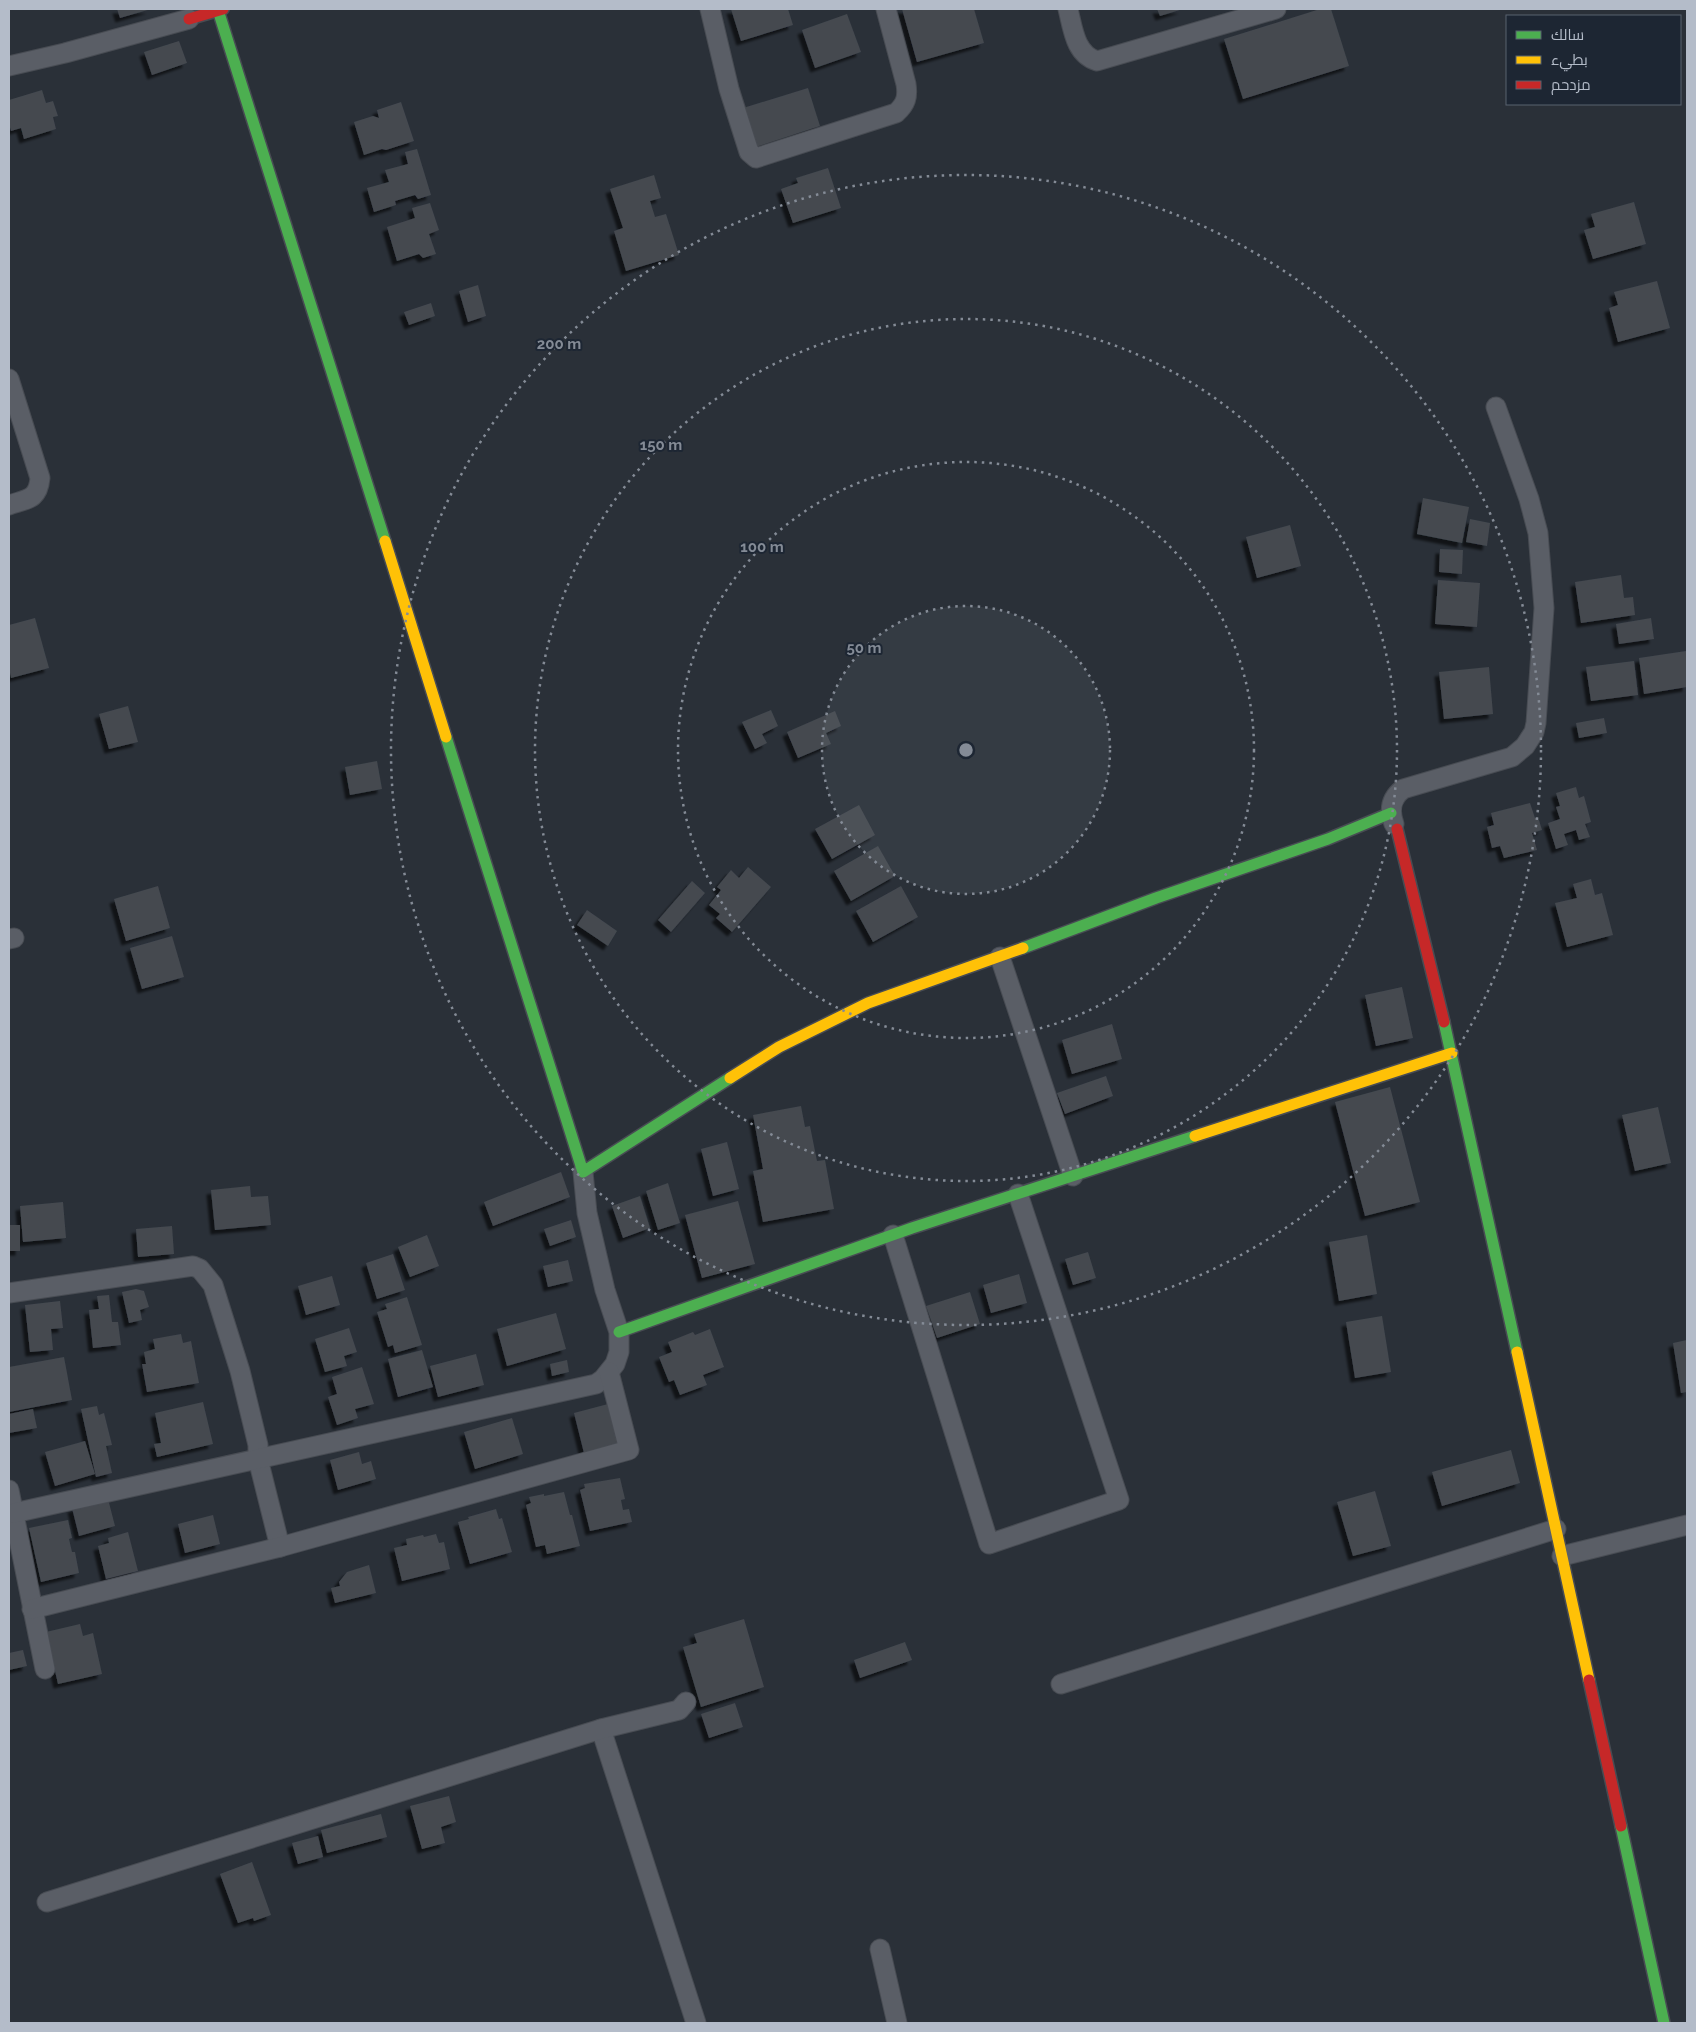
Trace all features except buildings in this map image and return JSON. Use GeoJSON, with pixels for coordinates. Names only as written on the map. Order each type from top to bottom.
{"type":"FeatureCollection","features":[{"type":"Feature","properties":{"kind":"street"},"geometry":{"type":"LineString","coordinates":[[710,9],[729,90],[749,152],[756,158],[896,113],[903,106],[908,96],[906,84],[886,9]]}},
{"type":"Feature","properties":{"kind":"street"},"geometry":{"type":"LineString","coordinates":[[1068,9],[1079,48],[1087,58],[1097,61],[1276,9]]}},
{"type":"Feature","properties":{"kind":"street"},"geometry":{"type":"LineString","coordinates":[[9,66],[66,53],[221,10],[583,1172],[587,1213],[605,1290],[619,1332],[619,1352],[610,1372],[596,1384],[14,1513]]}},
{"type":"Feature","properties":{"kind":"street"},"geometry":{"type":"LineString","coordinates":[[9,379],[40,478],[39,488],[32,498],[9,505]]}},
{"type":"Feature","properties":{"kind":"street"},"geometry":{"type":"LineString","coordinates":[[1496,407],[1529,499],[1538,533],[1544,608],[1539,698],[1534,732],[1525,746],[1512,757],[1403,790],[1394,798],[1391,805],[1452,1053],[1664,2023]]}},
{"type":"Feature","properties":{"kind":"street"},"geometry":{"type":"LineString","coordinates":[[583,1172],[779,1047],[868,1002],[1000,956],[1156,898],[1328,839],[1394,821]]}},
{"type":"Feature","properties":{"kind":"street"},"geometry":{"type":"LineString","coordinates":[[1000,956],[1073,1176]]}},
{"type":"Feature","properties":{"kind":"street"},"geometry":{"type":"LineString","coordinates":[[619,1332],[893,1235],[1452,1053]]}},
{"type":"Feature","properties":{"kind":"street"},"geometry":{"type":"LineString","coordinates":[[893,1235],[989,1544],[1119,1500],[1018,1194]]}},
{"type":"Feature","properties":{"kind":"street"},"geometry":{"type":"LineString","coordinates":[[9,1293],[193,1266],[200,1269],[212,1285],[240,1371],[258,1445],[258,1459],[280,1547]]}},
{"type":"Feature","properties":{"kind":"street"},"geometry":{"type":"LineString","coordinates":[[32,1609],[280,1547],[629,1450],[610,1372]]}},
{"type":"Feature","properties":{"kind":"street"},"geometry":{"type":"LineString","coordinates":[[9,1490],[45,1669]]}},
{"type":"Feature","properties":{"kind":"street"},"geometry":{"type":"LineString","coordinates":[[1562,1556],[1687,1525]]}},
{"type":"Feature","properties":{"kind":"street"},"geometry":{"type":"LineString","coordinates":[[1061,1684],[1556,1529]]}},
{"type":"Feature","properties":{"kind":"street"},"geometry":{"type":"LineString","coordinates":[[47,1902],[602,1728],[679,1710],[686,1702]]}},
{"type":"Feature","properties":{"kind":"street"},"geometry":{"type":"LineString","coordinates":[[602,1728],[696,2023]]}},
{"type":"Feature","properties":{"kind":"street"},"geometry":{"type":"LineString","coordinates":[[880,1949],[897,2023]]}},
{"type":"Feature","properties":{"kind":"traffic: fast"},"geometry":{"type":"LineString","coordinates":[[218,10],[385,541]]}},
{"type":"Feature","properties":{"kind":"traffic: fast"},"geometry":{"type":"LineString","coordinates":[[446,737],[583,1172],[730,1078]]}},
{"type":"Feature","properties":{"kind":"traffic: fast"},"geometry":{"type":"LineString","coordinates":[[1023,948],[1156,898],[1328,839],[1391,813]]}},
{"type":"Feature","properties":{"kind":"traffic: fast"},"geometry":{"type":"LineString","coordinates":[[1444,1022],[1517,1352]]}},
{"type":"Feature","properties":{"kind":"traffic: fast"},"geometry":{"type":"LineString","coordinates":[[619,1332],[912,1228],[1195,1136]]}},
{"type":"Feature","properties":{"kind":"traffic: fast"},"geometry":{"type":"LineString","coordinates":[[1621,1826],[1664,2023]]}},
{"type":"Feature","properties":{"kind":"traffic: slow"},"geometry":{"type":"LineString","coordinates":[[385,541],[446,737]]}},
{"type":"Feature","properties":{"kind":"traffic: slow"},"geometry":{"type":"LineString","coordinates":[[730,1078],[779,1047],[868,1003],[1023,948]]}},
{"type":"Feature","properties":{"kind":"traffic: slow"},"geometry":{"type":"LineString","coordinates":[[1195,1136],[1452,1053]]}},
{"type":"Feature","properties":{"kind":"traffic: slow"},"geometry":{"type":"LineString","coordinates":[[1517,1352],[1589,1680]]}},
{"type":"Feature","properties":{"kind":"traffic: jam"},"geometry":{"type":"LineString","coordinates":[[189,19],[223,9]]}},
{"type":"Feature","properties":{"kind":"traffic: jam"},"geometry":{"type":"LineString","coordinates":[[1397,829],[1444,1022]]}},
{"type":"Feature","properties":{"kind":"traffic: jam"},"geometry":{"type":"LineString","coordinates":[[1589,1680],[1621,1826]]}}]}
